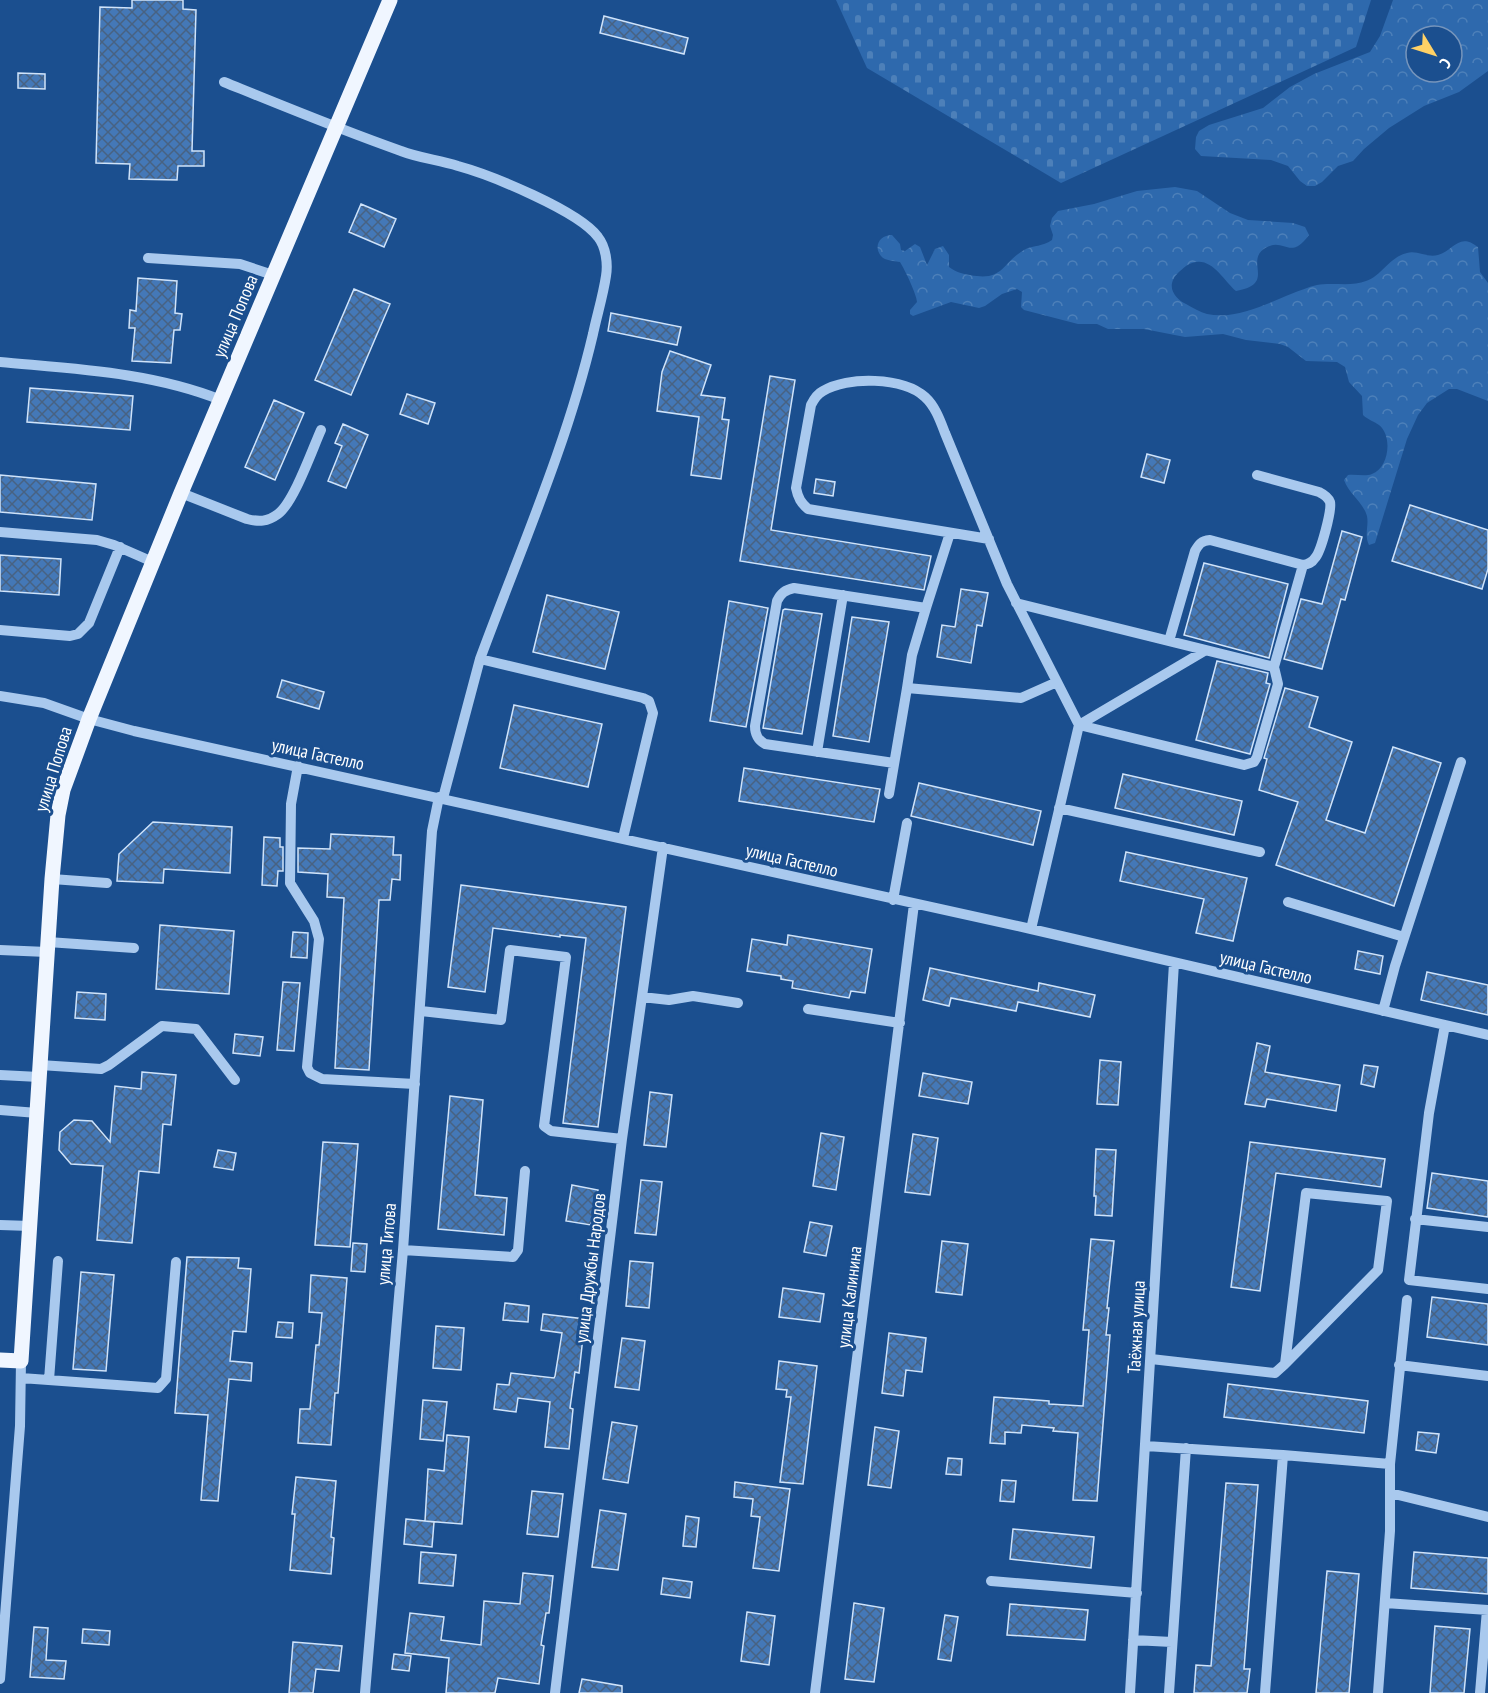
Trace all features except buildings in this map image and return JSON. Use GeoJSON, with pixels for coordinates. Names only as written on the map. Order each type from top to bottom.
{"type":"FeatureCollection","features":[{"type":"Feature","properties":{"kind":"main road","name":"улица Попова"},"geometry":{"type":"LineString","coordinates":[[21,1361],[52,879],[58,815],[63,790],[89,719],[181,493],[390,0]]}},
{"type":"Feature","properties":{"kind":"main road"},"geometry":{"type":"LineString","coordinates":[[0,1360],[21,1361]]}},
{"type":"Feature","properties":{"kind":"street","name":"улица Титова"},"geometry":{"type":"LineString","coordinates":[[224,82],[408,154],[481,173],[572,215],[588,226],[600,239],[606,260],[606,275],[585,366],[568,425],[480,659],[432,831],[403,1250],[366,1693]]}},
{"type":"Feature","properties":{"kind":"street"},"geometry":{"type":"LineString","coordinates":[[148,258],[240,264],[273,275]]}},
{"type":"Feature","properties":{"kind":"street"},"geometry":{"type":"LineString","coordinates":[[0,362],[126,374],[190,388],[221,400]]}},
{"type":"Feature","properties":{"kind":"street"},"geometry":{"type":"LineString","coordinates":[[989,539],[808,509],[802,504],[796,488],[811,405],[816,397],[822,391],[835,385],[875,380],[911,388],[925,397],[935,409],[1016,603],[1079,725],[1031,929]]}},
{"type":"Feature","properties":{"kind":"street"},"geometry":{"type":"LineString","coordinates":[[181,493],[246,519],[258,522],[267,520],[280,513],[290,499],[321,430]]}},
{"type":"Feature","properties":{"kind":"street"},"geometry":{"type":"LineString","coordinates":[[1170,640],[1195,551],[1203,540],[1303,565],[1309,564],[1319,553],[1330,510],[1325,495],[1257,475]]}},
{"type":"Feature","properties":{"kind":"street"},"geometry":{"type":"LineString","coordinates":[[0,532],[97,540],[120,547],[153,562]]}},
{"type":"Feature","properties":{"kind":"street"},"geometry":{"type":"LineString","coordinates":[[889,794],[912,655],[950,533]]}},
{"type":"Feature","properties":{"kind":"street"},"geometry":{"type":"LineString","coordinates":[[0,630],[70,636],[78,634],[89,623],[120,547]]}},
{"type":"Feature","properties":{"kind":"street"},"geometry":{"type":"LineString","coordinates":[[1079,725],[1244,765],[1249,764],[1257,757],[1278,684],[1274,667],[1303,565]]}},
{"type":"Feature","properties":{"kind":"street"},"geometry":{"type":"LineString","coordinates":[[894,764],[765,744],[759,740],[755,734],[755,726],[777,601],[786,590],[794,588],[926,608]]}},
{"type":"Feature","properties":{"kind":"street"},"geometry":{"type":"LineString","coordinates":[[817,752],[843,595]]}},
{"type":"Feature","properties":{"kind":"street"},"geometry":{"type":"LineString","coordinates":[[1016,603],[1274,667]]}},
{"type":"Feature","properties":{"kind":"street"},"geometry":{"type":"LineString","coordinates":[[1079,725],[1206,650]]}},
{"type":"Feature","properties":{"kind":"street"},"geometry":{"type":"LineString","coordinates":[[480,659],[649,701],[653,713],[623,838]]}},
{"type":"Feature","properties":{"kind":"street"},"geometry":{"type":"LineString","coordinates":[[907,688],[1020,698],[1057,682]]}},
{"type":"Feature","properties":{"kind":"street","name":"улица Гастелло"},"geometry":{"type":"LineString","coordinates":[[0,696],[44,703],[89,719],[134,731],[1031,929],[1488,1035]]}},
{"type":"Feature","properties":{"kind":"street"},"geometry":{"type":"LineString","coordinates":[[1383,1011],[1404,937],[1461,762]]}},
{"type":"Feature","properties":{"kind":"street"},"geometry":{"type":"LineString","coordinates":[[298,766],[291,804],[290,883],[314,921],[319,939],[307,1067],[310,1073],[322,1079],[415,1084]]}},
{"type":"Feature","properties":{"kind":"street"},"geometry":{"type":"LineString","coordinates":[[1059,808],[1260,852]]}},
{"type":"Feature","properties":{"kind":"street"},"geometry":{"type":"LineString","coordinates":[[893,900],[907,823]]}},
{"type":"Feature","properties":{"kind":"street","name":"улица Дружбы Народов"},"geometry":{"type":"LineString","coordinates":[[555,1693],[622,1139],[663,847]]}},
{"type":"Feature","properties":{"kind":"street"},"geometry":{"type":"LineString","coordinates":[[52,879],[107,883]]}},
{"type":"Feature","properties":{"kind":"street"},"geometry":{"type":"LineString","coordinates":[[1288,902],[1404,937]]}},
{"type":"Feature","properties":{"kind":"street","name":"улица Калинина"},"geometry":{"type":"LineString","coordinates":[[815,1693],[914,904]]}},
{"type":"Feature","properties":{"kind":"street"},"geometry":{"type":"LineString","coordinates":[[0,950],[48,947],[134,948]]}},
{"type":"Feature","properties":{"kind":"street"},"geometry":{"type":"LineString","coordinates":[[421,1011],[501,1020],[510,950],[566,957],[544,1125],[551,1131],[622,1139]]}},
{"type":"Feature","properties":{"kind":"street","name":"Таёжная улица"},"geometry":{"type":"LineString","coordinates":[[1130,1693],[1174,963]]}},
{"type":"Feature","properties":{"kind":"street"},"geometry":{"type":"LineString","coordinates":[[642,997],[669,1000],[693,996],[738,1004]]}},
{"type":"Feature","properties":{"kind":"street"},"geometry":{"type":"LineString","coordinates":[[808,1009],[900,1023]]}},
{"type":"Feature","properties":{"kind":"street"},"geometry":{"type":"LineString","coordinates":[[1445,1025],[1437,1064],[1415,1219],[1409,1280],[1488,1289]]}},
{"type":"Feature","properties":{"kind":"street"},"geometry":{"type":"LineString","coordinates":[[0,1075],[101,1069],[162,1026],[196,1029],[235,1080]]}},
{"type":"Feature","properties":{"kind":"street"},"geometry":{"type":"LineString","coordinates":[[0,1110],[37,1113]]}},
{"type":"Feature","properties":{"kind":"street"},"geometry":{"type":"LineString","coordinates":[[403,1250],[513,1257],[518,1250],[525,1171]]}},
{"type":"Feature","properties":{"kind":"street"},"geometry":{"type":"LineString","coordinates":[[1151,1359],[1275,1373],[1285,1364],[1378,1270],[1387,1201],[1306,1193],[1285,1364]]}},
{"type":"Feature","properties":{"kind":"street"},"geometry":{"type":"LineString","coordinates":[[1415,1219],[1488,1227]]}},
{"type":"Feature","properties":{"kind":"street"},"geometry":{"type":"LineString","coordinates":[[0,1225],[30,1226]]}},
{"type":"Feature","properties":{"kind":"street"},"geometry":{"type":"LineString","coordinates":[[49,1380],[58,1261]]}},
{"type":"Feature","properties":{"kind":"street"},"geometry":{"type":"LineString","coordinates":[[21,1378],[158,1388],[163,1385],[166,1379],[176,1262]]}},
{"type":"Feature","properties":{"kind":"street"},"geometry":{"type":"LineString","coordinates":[[1378,1693],[1385,1603],[1390,1464],[1407,1300]]}},
{"type":"Feature","properties":{"kind":"street","name":"улица Попова"},"geometry":{"type":"LineString","coordinates":[[0,1679],[20,1426],[21,1361]]}},
{"type":"Feature","properties":{"kind":"street"},"geometry":{"type":"LineString","coordinates":[[1399,1365],[1488,1376]]}},
{"type":"Feature","properties":{"kind":"street"},"geometry":{"type":"LineString","coordinates":[[1146,1446],[1390,1464]]}},
{"type":"Feature","properties":{"kind":"street"},"geometry":{"type":"LineString","coordinates":[[1169,1693],[1186,1449]]}},
{"type":"Feature","properties":{"kind":"street"},"geometry":{"type":"LineString","coordinates":[[1265,1693],[1283,1455]]}},
{"type":"Feature","properties":{"kind":"street"},"geometry":{"type":"LineString","coordinates":[[1390,1493],[1488,1517]]}},
{"type":"Feature","properties":{"kind":"street"},"geometry":{"type":"LineString","coordinates":[[991,1581],[1137,1593]]}},
{"type":"Feature","properties":{"kind":"street"},"geometry":{"type":"LineString","coordinates":[[1385,1603],[1488,1610],[1480,1693]]}},
{"type":"Feature","properties":{"kind":"street"},"geometry":{"type":"LineString","coordinates":[[1133,1640],[1172,1642]]}},
{"type":"Feature","properties":{"kind":"green space"},"geometry":{"type":"Polygon","coordinates":[[[836,0],[1371,0],[1356,47],[1061,183],[867,68],[836,0]]]}},
{"type":"Feature","properties":{"kind":"green space"},"geometry":{"type":"Polygon","coordinates":[[[1393,0],[1488,0],[1488,71],[1459,92],[1424,106],[1389,128],[1353,161],[1338,166],[1315,186],[1307,186],[1288,166],[1271,160],[1201,156],[1195,149],[1199,131],[1209,125],[1263,108],[1290,87],[1314,74],[1370,52],[1380,36],[1393,0]]]}},
{"type":"Feature","properties":{"kind":"green space"},"geometry":{"type":"Polygon","coordinates":[[[1175,187],[1197,191],[1230,213],[1248,220],[1293,223],[1305,227],[1309,235],[1297,247],[1273,245],[1260,252],[1258,277],[1255,283],[1248,288],[1236,291],[1208,264],[1194,262],[1186,266],[1177,273],[1173,280],[1174,293],[1183,303],[1207,314],[1239,313],[1317,285],[1360,283],[1372,279],[1395,258],[1407,253],[1438,255],[1466,241],[1478,247],[1480,272],[1488,283],[1488,401],[1457,389],[1449,389],[1427,403],[1418,415],[1407,439],[1375,543],[1369,545],[1367,516],[1344,480],[1348,475],[1369,475],[1378,471],[1387,451],[1386,436],[1379,425],[1363,415],[1362,396],[1349,382],[1345,367],[1337,362],[1306,361],[1288,347],[1280,344],[1246,340],[1223,334],[1185,337],[1144,329],[1108,329],[1097,324],[1078,324],[1024,310],[1021,307],[1022,292],[1017,289],[1002,294],[979,308],[951,302],[913,316],[910,310],[917,302],[905,271],[900,262],[883,258],[878,248],[881,239],[892,235],[900,244],[901,250],[905,251],[915,244],[920,247],[927,265],[935,249],[943,246],[949,255],[949,267],[952,269],[967,275],[990,276],[1002,270],[1026,249],[1052,240],[1050,226],[1052,218],[1058,211],[1094,204],[1137,191],[1175,187]]]}}]}
